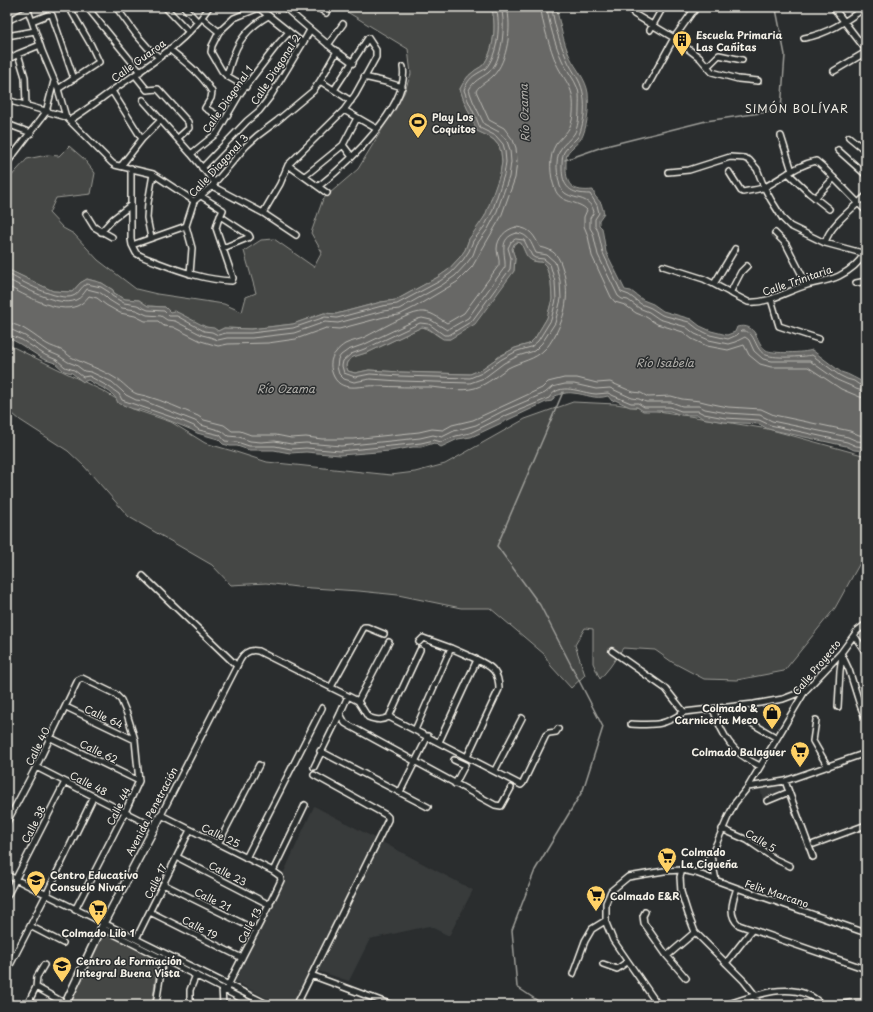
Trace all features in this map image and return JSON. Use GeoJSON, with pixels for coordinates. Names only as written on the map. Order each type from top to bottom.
{"type":"FeatureCollection","features":[{"type":"Feature","properties":{"kind":"street"},"geometry":{"type":"LineString","coordinates":[[58,89],[98,64],[98,60],[69,7]]}},
{"type":"Feature","properties":{"kind":"street"},"geometry":{"type":"LineString","coordinates":[[88,7],[138,73],[147,90],[158,89],[188,122],[189,128],[178,138]]}},
{"type":"Feature","properties":{"kind":"street"},"geometry":{"type":"LineString","coordinates":[[116,7],[140,38],[159,57]]}},
{"type":"Feature","properties":{"kind":"street"},"geometry":{"type":"LineString","coordinates":[[165,7],[189,32]]}},
{"type":"Feature","properties":{"kind":"street"},"geometry":{"type":"LineString","coordinates":[[184,7],[200,20],[219,32]]}},
{"type":"Feature","properties":{"kind":"street","name":"Calle Guaroa"},"geometry":{"type":"LineString","coordinates":[[68,118],[92,106],[170,49],[189,32],[210,7]]}},
{"type":"Feature","properties":{"kind":"street"},"geometry":{"type":"LineString","coordinates":[[284,7],[328,45],[353,63]]}},
{"type":"Feature","properties":{"kind":"street"},"geometry":{"type":"LineString","coordinates":[[317,7],[326,13]]}},
{"type":"Feature","properties":{"kind":"street"},"geometry":{"type":"LineString","coordinates":[[631,7],[634,14],[674,38],[700,58],[711,71],[738,79],[758,81]]}},
{"type":"Feature","properties":{"kind":"street"},"geometry":{"type":"LineString","coordinates":[[650,30],[663,7]]}},
{"type":"Feature","properties":{"kind":"street"},"geometry":{"type":"LineString","coordinates":[[647,86],[674,38],[695,9],[688,7]]}},
{"type":"Feature","properties":{"kind":"street"},"geometry":{"type":"LineString","coordinates":[[833,7],[866,51],[834,71]]}},
{"type":"Feature","properties":{"kind":"street"},"geometry":{"type":"LineString","coordinates":[[804,38],[816,36],[845,22],[866,7]]}},
{"type":"Feature","properties":{"kind":"street"},"geometry":{"type":"LineString","coordinates":[[7,20],[28,8],[40,45],[68,118],[112,163],[153,174],[194,201]]}},
{"type":"Feature","properties":{"kind":"street"},"geometry":{"type":"LineString","coordinates":[[246,87],[227,76],[222,71],[211,52],[212,46],[219,32],[234,18],[260,8],[303,43]]}},
{"type":"Feature","properties":{"kind":"street"},"geometry":{"type":"LineString","coordinates":[[32,21],[50,14],[52,15],[74,79]]}},
{"type":"Feature","properties":{"kind":"street"},"geometry":{"type":"LineString","coordinates":[[227,76],[237,44],[246,32],[268,16]]}},
{"type":"Feature","properties":{"kind":"street"},"geometry":{"type":"LineString","coordinates":[[328,45],[343,24]]}},
{"type":"Feature","properties":{"kind":"street","name":"Calle Diagonal 2"},"geometry":{"type":"LineString","coordinates":[[202,168],[247,121],[259,111],[270,97],[310,30]]}},
{"type":"Feature","properties":{"kind":"street"},"geometry":{"type":"LineString","coordinates":[[7,36],[35,31]]}},
{"type":"Feature","properties":{"kind":"street","name":"Calle Diagonal 1"},"geometry":{"type":"LineString","coordinates":[[191,154],[217,133],[241,92],[289,32]]}},
{"type":"Feature","properties":{"kind":"street"},"geometry":{"type":"LineString","coordinates":[[263,213],[280,184],[288,165],[344,110],[351,101],[377,53],[374,45],[368,38],[334,90]]}},
{"type":"Feature","properties":{"kind":"street"},"geometry":{"type":"LineString","coordinates":[[7,60],[40,45]]}},
{"type":"Feature","properties":{"kind":"street"},"geometry":{"type":"LineString","coordinates":[[170,49],[198,73],[208,85],[212,92],[211,98],[205,108],[215,114]]}},
{"type":"Feature","properties":{"kind":"street","name":"Calle Diagonal 3"},"geometry":{"type":"LineString","coordinates":[[186,226],[194,201],[202,196],[214,184],[246,146],[313,91],[337,51]]}},
{"type":"Feature","properties":{"kind":"street"},"geometry":{"type":"LineString","coordinates":[[18,54],[25,77],[26,105]]}},
{"type":"Feature","properties":{"kind":"street"},"geometry":{"type":"LineString","coordinates":[[708,66],[719,55],[742,60]]}},
{"type":"Feature","properties":{"kind":"street"},"geometry":{"type":"LineString","coordinates":[[319,186],[336,173],[370,139],[385,121],[402,88],[405,74],[404,67]]}},
{"type":"Feature","properties":{"kind":"street"},"geometry":{"type":"LineString","coordinates":[[364,77],[386,82],[402,88]]}},
{"type":"Feature","properties":{"kind":"street"},"geometry":{"type":"LineString","coordinates":[[7,163],[46,112],[54,80]]}},
{"type":"Feature","properties":{"kind":"street"},"geometry":{"type":"LineString","coordinates":[[320,81],[351,101]]}},
{"type":"Feature","properties":{"kind":"street"},"geometry":{"type":"LineString","coordinates":[[112,91],[142,140]]}},
{"type":"Feature","properties":{"kind":"street"},"geometry":{"type":"LineString","coordinates":[[7,100],[68,118]]}},
{"type":"Feature","properties":{"kind":"street"},"geometry":{"type":"LineString","coordinates":[[143,100],[178,138],[214,184],[263,213],[296,235]]}},
{"type":"Feature","properties":{"kind":"street"},"geometry":{"type":"LineString","coordinates":[[344,110],[377,129]]}},
{"type":"Feature","properties":{"kind":"street"},"geometry":{"type":"LineString","coordinates":[[305,176],[344,145],[357,118]]}},
{"type":"Feature","properties":{"kind":"street"},"geometry":{"type":"LineString","coordinates":[[121,166],[142,140],[161,120]]}},
{"type":"Feature","properties":{"kind":"street"},"geometry":{"type":"LineString","coordinates":[[7,124],[31,133]]}},
{"type":"Feature","properties":{"kind":"street"},"geometry":{"type":"LineString","coordinates":[[781,136],[790,172],[815,198],[829,209]]}},
{"type":"Feature","properties":{"kind":"street"},"geometry":{"type":"LineString","coordinates":[[850,137],[866,151]]}},
{"type":"Feature","properties":{"kind":"street"},"geometry":{"type":"LineString","coordinates":[[344,145],[352,157]]}},
{"type":"Feature","properties":{"kind":"street"},"geometry":{"type":"LineString","coordinates":[[838,150],[866,175]]}},
{"type":"Feature","properties":{"kind":"street"},"geometry":{"type":"LineString","coordinates":[[7,151],[14,154]]}},
{"type":"Feature","properties":{"kind":"street"},"geometry":{"type":"LineString","coordinates":[[668,172],[689,170],[730,157],[744,158],[752,162],[757,169],[764,187],[786,223],[825,243],[865,254]]}},
{"type":"Feature","properties":{"kind":"street"},"geometry":{"type":"LineString","coordinates":[[729,172],[742,192],[764,187],[790,172],[813,162],[818,162],[866,211]]}},
{"type":"Feature","properties":{"kind":"street"},"geometry":{"type":"LineString","coordinates":[[288,165],[327,193]]}},
{"type":"Feature","properties":{"kind":"street"},"geometry":{"type":"LineString","coordinates":[[131,168],[132,245],[134,250],[139,255],[190,274],[212,280],[233,280],[216,228],[223,211],[202,196]]}},
{"type":"Feature","properties":{"kind":"street"},"geometry":{"type":"LineString","coordinates":[[151,238],[147,218],[153,174]]}},
{"type":"Feature","properties":{"kind":"street"},"geometry":{"type":"LineString","coordinates":[[815,198],[834,178]]}},
{"type":"Feature","properties":{"kind":"street"},"geometry":{"type":"LineString","coordinates":[[825,243],[830,232],[866,196]]}},
{"type":"Feature","properties":{"kind":"street"},"geometry":{"type":"LineString","coordinates":[[101,232],[113,219],[131,205]]}},
{"type":"Feature","properties":{"kind":"street"},"geometry":{"type":"LineString","coordinates":[[86,214],[94,227],[112,237]]}},
{"type":"Feature","properties":{"kind":"street"},"geometry":{"type":"LineString","coordinates":[[220,216],[250,237],[223,248]]}},
{"type":"Feature","properties":{"kind":"street"},"geometry":{"type":"LineString","coordinates":[[132,245],[186,226],[192,248],[190,274]]}},
{"type":"Feature","properties":{"kind":"street"},"geometry":{"type":"LineString","coordinates":[[775,233],[786,244],[807,285]]}},
{"type":"Feature","properties":{"kind":"street"},"geometry":{"type":"LineString","coordinates":[[714,284],[735,249]]}},
{"type":"Feature","properties":{"kind":"street","name":"Calle Trinitaria"},"geometry":{"type":"LineString","coordinates":[[663,266],[704,279],[730,294],[748,302],[755,303],[771,299],[807,285],[829,280],[857,264],[865,254]]}},
{"type":"Feature","properties":{"kind":"street"},"geometry":{"type":"LineString","coordinates":[[730,294],[741,272],[747,266]]}},
{"type":"Feature","properties":{"kind":"street"},"geometry":{"type":"LineString","coordinates":[[856,283],[866,281]]}},
{"type":"Feature","properties":{"kind":"street"},"geometry":{"type":"LineString","coordinates":[[771,299],[779,326],[819,339]]}},
{"type":"Feature","properties":{"kind":"street"},"geometry":{"type":"LineString","coordinates":[[143,576],[237,666]]}},
{"type":"Feature","properties":{"kind":"street","name":"Calle Proyecto"},"geometry":{"type":"LineString","coordinates":[[711,856],[735,803],[748,787],[805,691],[842,654],[854,635],[866,624]]}},
{"type":"Feature","properties":{"kind":"street"},"geometry":{"type":"LineString","coordinates":[[384,634],[364,627],[331,688],[358,701],[368,717],[378,720],[388,717],[420,650]]}},
{"type":"Feature","properties":{"kind":"street"},"geometry":{"type":"LineString","coordinates":[[854,635],[866,653]]}},
{"type":"Feature","properties":{"kind":"street"},"geometry":{"type":"LineString","coordinates":[[419,642],[423,638],[451,648],[477,660],[494,670],[499,680],[499,689],[468,757]]}},
{"type":"Feature","properties":{"kind":"street"},"geometry":{"type":"LineString","coordinates":[[358,701],[389,642]]}},
{"type":"Feature","properties":{"kind":"street"},"geometry":{"type":"LineString","coordinates":[[415,730],[451,648]]}},
{"type":"Feature","properties":{"kind":"street","name":"Avenida Penetración"},"geometry":{"type":"LineString","coordinates":[[65,1004],[103,926],[242,656],[248,651],[258,651],[331,688]]}},
{"type":"Feature","properties":{"kind":"street"},"geometry":{"type":"LineString","coordinates":[[612,651],[666,688],[684,712]]}},
{"type":"Feature","properties":{"kind":"street"},"geometry":{"type":"LineString","coordinates":[[838,708],[842,654]]}},
{"type":"Feature","properties":{"kind":"street"},"geometry":{"type":"LineString","coordinates":[[842,654],[866,720]]}},
{"type":"Feature","properties":{"kind":"street"},"geometry":{"type":"LineString","coordinates":[[440,742],[477,660]]}},
{"type":"Feature","properties":{"kind":"street","name":"Calle 40"},"geometry":{"type":"LineString","coordinates":[[7,822],[51,738],[78,680],[82,678]]}},
{"type":"Feature","properties":{"kind":"street","name":"Calle 44"},"geometry":{"type":"LineString","coordinates":[[75,910],[125,812],[139,781],[135,740],[121,700],[115,694],[82,678]]}},
{"type":"Feature","properties":{"kind":"street"},"geometry":{"type":"LineString","coordinates":[[631,724],[664,723],[684,712],[783,700],[805,691]]}},
{"type":"Feature","properties":{"kind":"street"},"geometry":{"type":"LineString","coordinates":[[314,767],[320,751],[348,696]]}},
{"type":"Feature","properties":{"kind":"street","name":"Calle 64"},"geometry":{"type":"LineString","coordinates":[[66,707],[135,740]]}},
{"type":"Feature","properties":{"kind":"street"},"geometry":{"type":"LineString","coordinates":[[246,858],[322,708]]}},
{"type":"Feature","properties":{"kind":"street"},"geometry":{"type":"LineString","coordinates":[[713,709],[718,725],[728,742],[739,754],[760,766]]}},
{"type":"Feature","properties":{"kind":"street"},"geometry":{"type":"LineString","coordinates":[[340,714],[345,723],[350,726],[455,784],[499,806],[504,803],[511,788]]}},
{"type":"Feature","properties":{"kind":"street"},"geometry":{"type":"LineString","coordinates":[[388,717],[495,770],[521,785],[523,784],[546,735],[556,732],[558,729]]}},
{"type":"Feature","properties":{"kind":"street"},"geometry":{"type":"LineString","coordinates":[[495,770],[522,718]]}},
{"type":"Feature","properties":{"kind":"street"},"geometry":{"type":"LineString","coordinates":[[816,720],[813,741],[828,767]]}},
{"type":"Feature","properties":{"kind":"street"},"geometry":{"type":"LineString","coordinates":[[753,724],[777,738]]}},
{"type":"Feature","properties":{"kind":"street"},"geometry":{"type":"LineString","coordinates":[[400,792],[428,736]]}},
{"type":"Feature","properties":{"kind":"street","name":"Calle 62"},"geometry":{"type":"LineString","coordinates":[[51,738],[139,781]]}},
{"type":"Feature","properties":{"kind":"street"},"geometry":{"type":"LineString","coordinates":[[320,751],[428,807]]}},
{"type":"Feature","properties":{"kind":"street"},"geometry":{"type":"LineString","coordinates":[[748,787],[785,781],[866,753]]}},
{"type":"Feature","properties":{"kind":"street"},"geometry":{"type":"LineString","coordinates":[[454,760],[465,765],[455,784]]}},
{"type":"Feature","properties":{"kind":"street"},"geometry":{"type":"LineString","coordinates":[[218,844],[259,765]]}},
{"type":"Feature","properties":{"kind":"street","name":"Calle 48"},"geometry":{"type":"LineString","coordinates":[[36,767],[154,827]]}},
{"type":"Feature","properties":{"kind":"street"},"geometry":{"type":"LineString","coordinates":[[298,1003],[388,820],[388,817],[314,775]]}},
{"type":"Feature","properties":{"kind":"street"},"geometry":{"type":"LineString","coordinates":[[785,781],[813,857]]}},
{"type":"Feature","properties":{"kind":"street","name":"Calle 38"},"geometry":{"type":"LineString","coordinates":[[7,896],[65,782]]}},
{"type":"Feature","properties":{"kind":"street"},"geometry":{"type":"LineString","coordinates":[[767,801],[790,792]]}},
{"type":"Feature","properties":{"kind":"street"},"geometry":{"type":"LineString","coordinates":[[7,971],[94,796]]}},
{"type":"Feature","properties":{"kind":"street"},"geometry":{"type":"LineString","coordinates":[[273,871],[305,805]]}},
{"type":"Feature","properties":{"kind":"street","name":"Calle 25"},"geometry":{"type":"LineString","coordinates":[[161,815],[273,871]]}},
{"type":"Feature","properties":{"kind":"street"},"geometry":{"type":"LineString","coordinates":[[814,844],[866,825]]}},
{"type":"Feature","properties":{"kind":"street","name":"Calle 5"},"geometry":{"type":"LineString","coordinates":[[722,829],[747,840],[775,859],[790,866]]}},
{"type":"Feature","properties":{"kind":"street","name":"Calle 17"},"geometry":{"type":"LineString","coordinates":[[136,939],[190,830]]}},
{"type":"Feature","properties":{"kind":"street"},"geometry":{"type":"LineString","coordinates":[[696,873],[711,856]]}},
{"type":"Feature","properties":{"kind":"street"},"geometry":{"type":"LineString","coordinates":[[711,856],[716,880]]}},
{"type":"Feature","properties":{"kind":"street","name":"Calle 23"},"geometry":{"type":"LineString","coordinates":[[177,857],[270,905]]}},
{"type":"Feature","properties":{"kind":"street"},"geometry":{"type":"LineString","coordinates":[[682,870],[680,877],[681,892],[695,932],[755,994],[758,1005]]}},
{"type":"Feature","properties":{"kind":"street","name":"Felix Marcano"},"geometry":{"type":"LineString","coordinates":[[605,921],[606,903],[611,891],[624,879],[652,873],[682,870],[696,873],[866,933]]}},
{"type":"Feature","properties":{"kind":"street","name":"Calle 13"},"geometry":{"type":"LineString","coordinates":[[222,1005],[224,989],[270,905],[281,878],[273,871]]}},
{"type":"Feature","properties":{"kind":"street"},"geometry":{"type":"LineString","coordinates":[[7,875],[253,1005],[253,996]]}},
{"type":"Feature","properties":{"kind":"street","name":"Calle 21"},"geometry":{"type":"LineString","coordinates":[[163,884],[256,930]]}},
{"type":"Feature","properties":{"kind":"street"},"geometry":{"type":"LineString","coordinates":[[737,888],[732,905],[733,919],[739,925],[866,969]]}},
{"type":"Feature","properties":{"kind":"street","name":"Calle 19"},"geometry":{"type":"LineString","coordinates":[[150,912],[242,958]]}},
{"type":"Feature","properties":{"kind":"street"},"geometry":{"type":"LineString","coordinates":[[645,912],[643,916],[644,923],[667,956],[686,978]]}},
{"type":"Feature","properties":{"kind":"street"},"geometry":{"type":"LineString","coordinates":[[573,974],[585,941],[592,929],[605,921],[607,930],[612,940],[626,962],[658,1005]]}},
{"type":"Feature","properties":{"kind":"street"},"geometry":{"type":"LineString","coordinates":[[30,926],[63,943]]}},
{"type":"Feature","properties":{"kind":"street"},"geometry":{"type":"LineString","coordinates":[[103,926],[136,939],[269,1005]]}},
{"type":"Feature","properties":{"kind":"street"},"geometry":{"type":"LineString","coordinates":[[726,963],[752,930]]}},
{"type":"Feature","properties":{"kind":"street"},"geometry":{"type":"LineString","coordinates":[[667,956],[695,932]]}},
{"type":"Feature","properties":{"kind":"street"},"geometry":{"type":"LineString","coordinates":[[156,1005],[163,958]]}},
{"type":"Feature","properties":{"kind":"street"},"geometry":{"type":"LineString","coordinates":[[603,964],[617,969],[626,962]]}},
{"type":"Feature","properties":{"kind":"street"},"geometry":{"type":"LineString","coordinates":[[27,1005],[36,987],[37,977],[44,965]]}},
{"type":"Feature","properties":{"kind":"street"},"geometry":{"type":"LineString","coordinates":[[190,1005],[190,990],[196,975]]}},
{"type":"Feature","properties":{"kind":"street"},"geometry":{"type":"LineString","coordinates":[[311,975],[392,1005]]}},
{"type":"Feature","properties":{"kind":"street"},"geometry":{"type":"LineString","coordinates":[[36,987],[65,1004]]}},
{"type":"Feature","properties":{"kind":"street"},"geometry":{"type":"LineString","coordinates":[[726,1005],[755,994],[782,990],[804,992],[822,1005]]}},
{"type":"Feature","properties":{"kind":"street"},"geometry":{"type":"LineString","coordinates":[[839,1005],[855,1002],[866,1002]]}},
{"type":"Feature","properties":{"kind":"shaded area"},"geometry":{"type":"Polygon","coordinates":[[[339,7],[491,7],[494,29],[490,53],[483,65],[469,76],[460,89],[477,131],[494,140],[499,146],[502,162],[500,174],[488,210],[480,225],[469,239],[465,250],[448,270],[396,300],[381,302],[336,314],[324,313],[293,324],[251,329],[224,328],[218,331],[201,325],[180,314],[170,312],[165,307],[148,306],[139,300],[125,299],[114,293],[113,290],[102,283],[87,279],[80,283],[72,292],[53,291],[7,269],[7,181],[27,159],[47,155],[59,156],[69,146],[83,158],[95,173],[91,194],[56,198],[49,213],[63,228],[74,234],[98,260],[136,289],[157,294],[224,304],[242,312],[246,297],[256,293],[244,251],[261,240],[274,239],[314,267],[322,252],[311,233],[323,199],[358,169],[404,93],[411,74],[408,49],[339,7]]]}},
{"type":"Feature","properties":{"kind":"shaded area"},"geometry":{"type":"Polygon","coordinates":[[[517,242],[521,243],[526,255],[530,259],[537,262],[542,262],[546,266],[551,282],[552,299],[547,318],[535,338],[529,344],[515,348],[500,356],[480,370],[470,374],[369,370],[355,373],[348,371],[346,366],[347,362],[353,357],[369,352],[422,327],[430,330],[442,338],[450,339],[502,286],[514,271],[515,258],[512,249],[514,244],[517,242]]]}},
{"type":"Feature","properties":{"kind":"shaded area"},"geometry":{"type":"Polygon","coordinates":[[[7,344],[103,391],[133,409],[171,422],[205,443],[267,462],[391,475],[415,472],[445,464],[525,419],[573,402],[616,404],[768,429],[866,456],[866,552],[835,608],[784,671],[737,680],[704,679],[672,662],[655,650],[623,648],[600,679],[593,663],[593,629],[585,628],[575,645],[585,675],[571,688],[551,666],[544,654],[490,608],[461,608],[398,595],[359,591],[297,587],[266,583],[231,585],[212,565],[129,517],[84,466],[68,451],[20,420],[7,409],[7,344]]]}},
{"type":"Feature","properties":{"kind":"shaded area"},"geometry":{"type":"Polygon","coordinates":[[[784,785],[787,791],[763,800],[760,788],[784,785]]]}},
{"type":"Feature","properties":{"kind":"shaded area"},"geometry":{"type":"Polygon","coordinates":[[[314,806],[473,890],[449,936],[429,926],[370,939],[349,981],[318,971],[302,1005],[279,1005],[236,982],[236,977],[314,806]]]}},
{"type":"Feature","properties":{"kind":"shaded area"},"geometry":{"type":"Polygon","coordinates":[[[104,931],[158,960],[152,1005],[67,1005],[104,931]]]}},
{"type":"Feature","properties":{"kind":"water","name":"Río Ozama"},"geometry":{"type":"Polygon","coordinates":[[[491,7],[556,7],[568,51],[583,79],[588,93],[588,114],[583,135],[567,154],[567,179],[576,189],[593,190],[595,196],[601,203],[604,213],[599,220],[599,225],[602,228],[606,252],[625,290],[631,291],[643,300],[653,304],[663,311],[691,319],[700,326],[711,331],[727,335],[735,332],[737,327],[744,326],[749,328],[753,330],[762,347],[769,351],[789,353],[812,350],[841,372],[866,383],[866,451],[854,450],[846,446],[768,429],[759,424],[724,422],[702,418],[698,415],[681,415],[670,411],[643,411],[637,407],[630,407],[615,400],[612,401],[608,396],[594,397],[571,393],[564,393],[555,396],[552,401],[546,402],[471,437],[458,439],[441,447],[434,443],[421,447],[390,451],[340,455],[306,452],[290,453],[274,450],[249,450],[223,444],[218,439],[197,433],[163,418],[118,403],[113,395],[105,389],[88,380],[83,382],[72,373],[64,371],[55,363],[43,359],[7,337],[7,269],[53,291],[72,292],[80,283],[87,279],[102,283],[113,290],[114,293],[125,299],[139,300],[148,306],[165,307],[170,312],[174,311],[206,327],[214,328],[218,331],[224,328],[251,329],[293,324],[324,313],[336,314],[381,302],[396,300],[438,277],[448,270],[465,250],[469,239],[485,216],[500,174],[502,162],[499,146],[494,140],[477,131],[460,89],[469,76],[483,65],[490,53],[494,29],[491,7]],[[517,242],[514,244],[512,249],[515,258],[514,271],[475,324],[450,339],[443,339],[428,328],[422,327],[369,352],[353,357],[347,362],[346,366],[348,371],[355,373],[369,370],[470,374],[480,370],[500,356],[515,348],[529,344],[535,338],[547,318],[552,299],[551,282],[546,266],[542,262],[533,261],[530,259],[521,243],[517,242]]]}},
{"type":"Feature","properties":{"kind":"waterway"},"geometry":{"type":"LineString","coordinates":[[565,160],[602,147],[706,121],[781,110],[785,55],[776,9],[778,7]]}},
{"type":"Feature","properties":{"kind":"waterway"},"geometry":{"type":"LineString","coordinates":[[548,1005],[538,1001],[517,987],[512,930],[535,870],[583,790],[603,727],[540,605],[497,546],[563,392]]}},
{"type":"Feature","properties":{"kind":"place","name":"Escuela Primaria Las Cañitas"},"geometry":{"type":"Point","coordinates":[682,57]}},
{"type":"Feature","properties":{"kind":"place","name":"Play Los Coquitos"},"geometry":{"type":"Point","coordinates":[418,139]}},
{"type":"Feature","properties":{"kind":"place","name":"Colmado & Carniceria Meco"},"geometry":{"type":"Point","coordinates":[772,730]}},
{"type":"Feature","properties":{"kind":"place","name":"Colmado Balaguer"},"geometry":{"type":"Point","coordinates":[800,768]}},
{"type":"Feature","properties":{"kind":"place","name":"Colmado La Cigueña"},"geometry":{"type":"Point","coordinates":[667,874]}},
{"type":"Feature","properties":{"kind":"place","name":"Centro Educativo Consuelo Nivar"},"geometry":{"type":"Point","coordinates":[36,897]}},
{"type":"Feature","properties":{"kind":"place","name":"Colmado E&R"},"geometry":{"type":"Point","coordinates":[596,912]}},
{"type":"Feature","properties":{"kind":"place","name":"Colmado Lilo 1"},"geometry":{"type":"Point","coordinates":[98,926]}},
{"type":"Feature","properties":{"kind":"place","name":"Centro de Formación Integral Buena Vista"},"geometry":{"type":"Point","coordinates":[62,983]}},
{"type":"Feature","properties":{"kind":"district","name":"SIMÓN BOLÍVAR"},"geometry":{"type":"Point","coordinates":[797,108]}},
{"type":"Feature","properties":{"kind":"water label","name":"Río Isabela"},"geometry":{"type":"Point","coordinates":[665,362]}}]}
